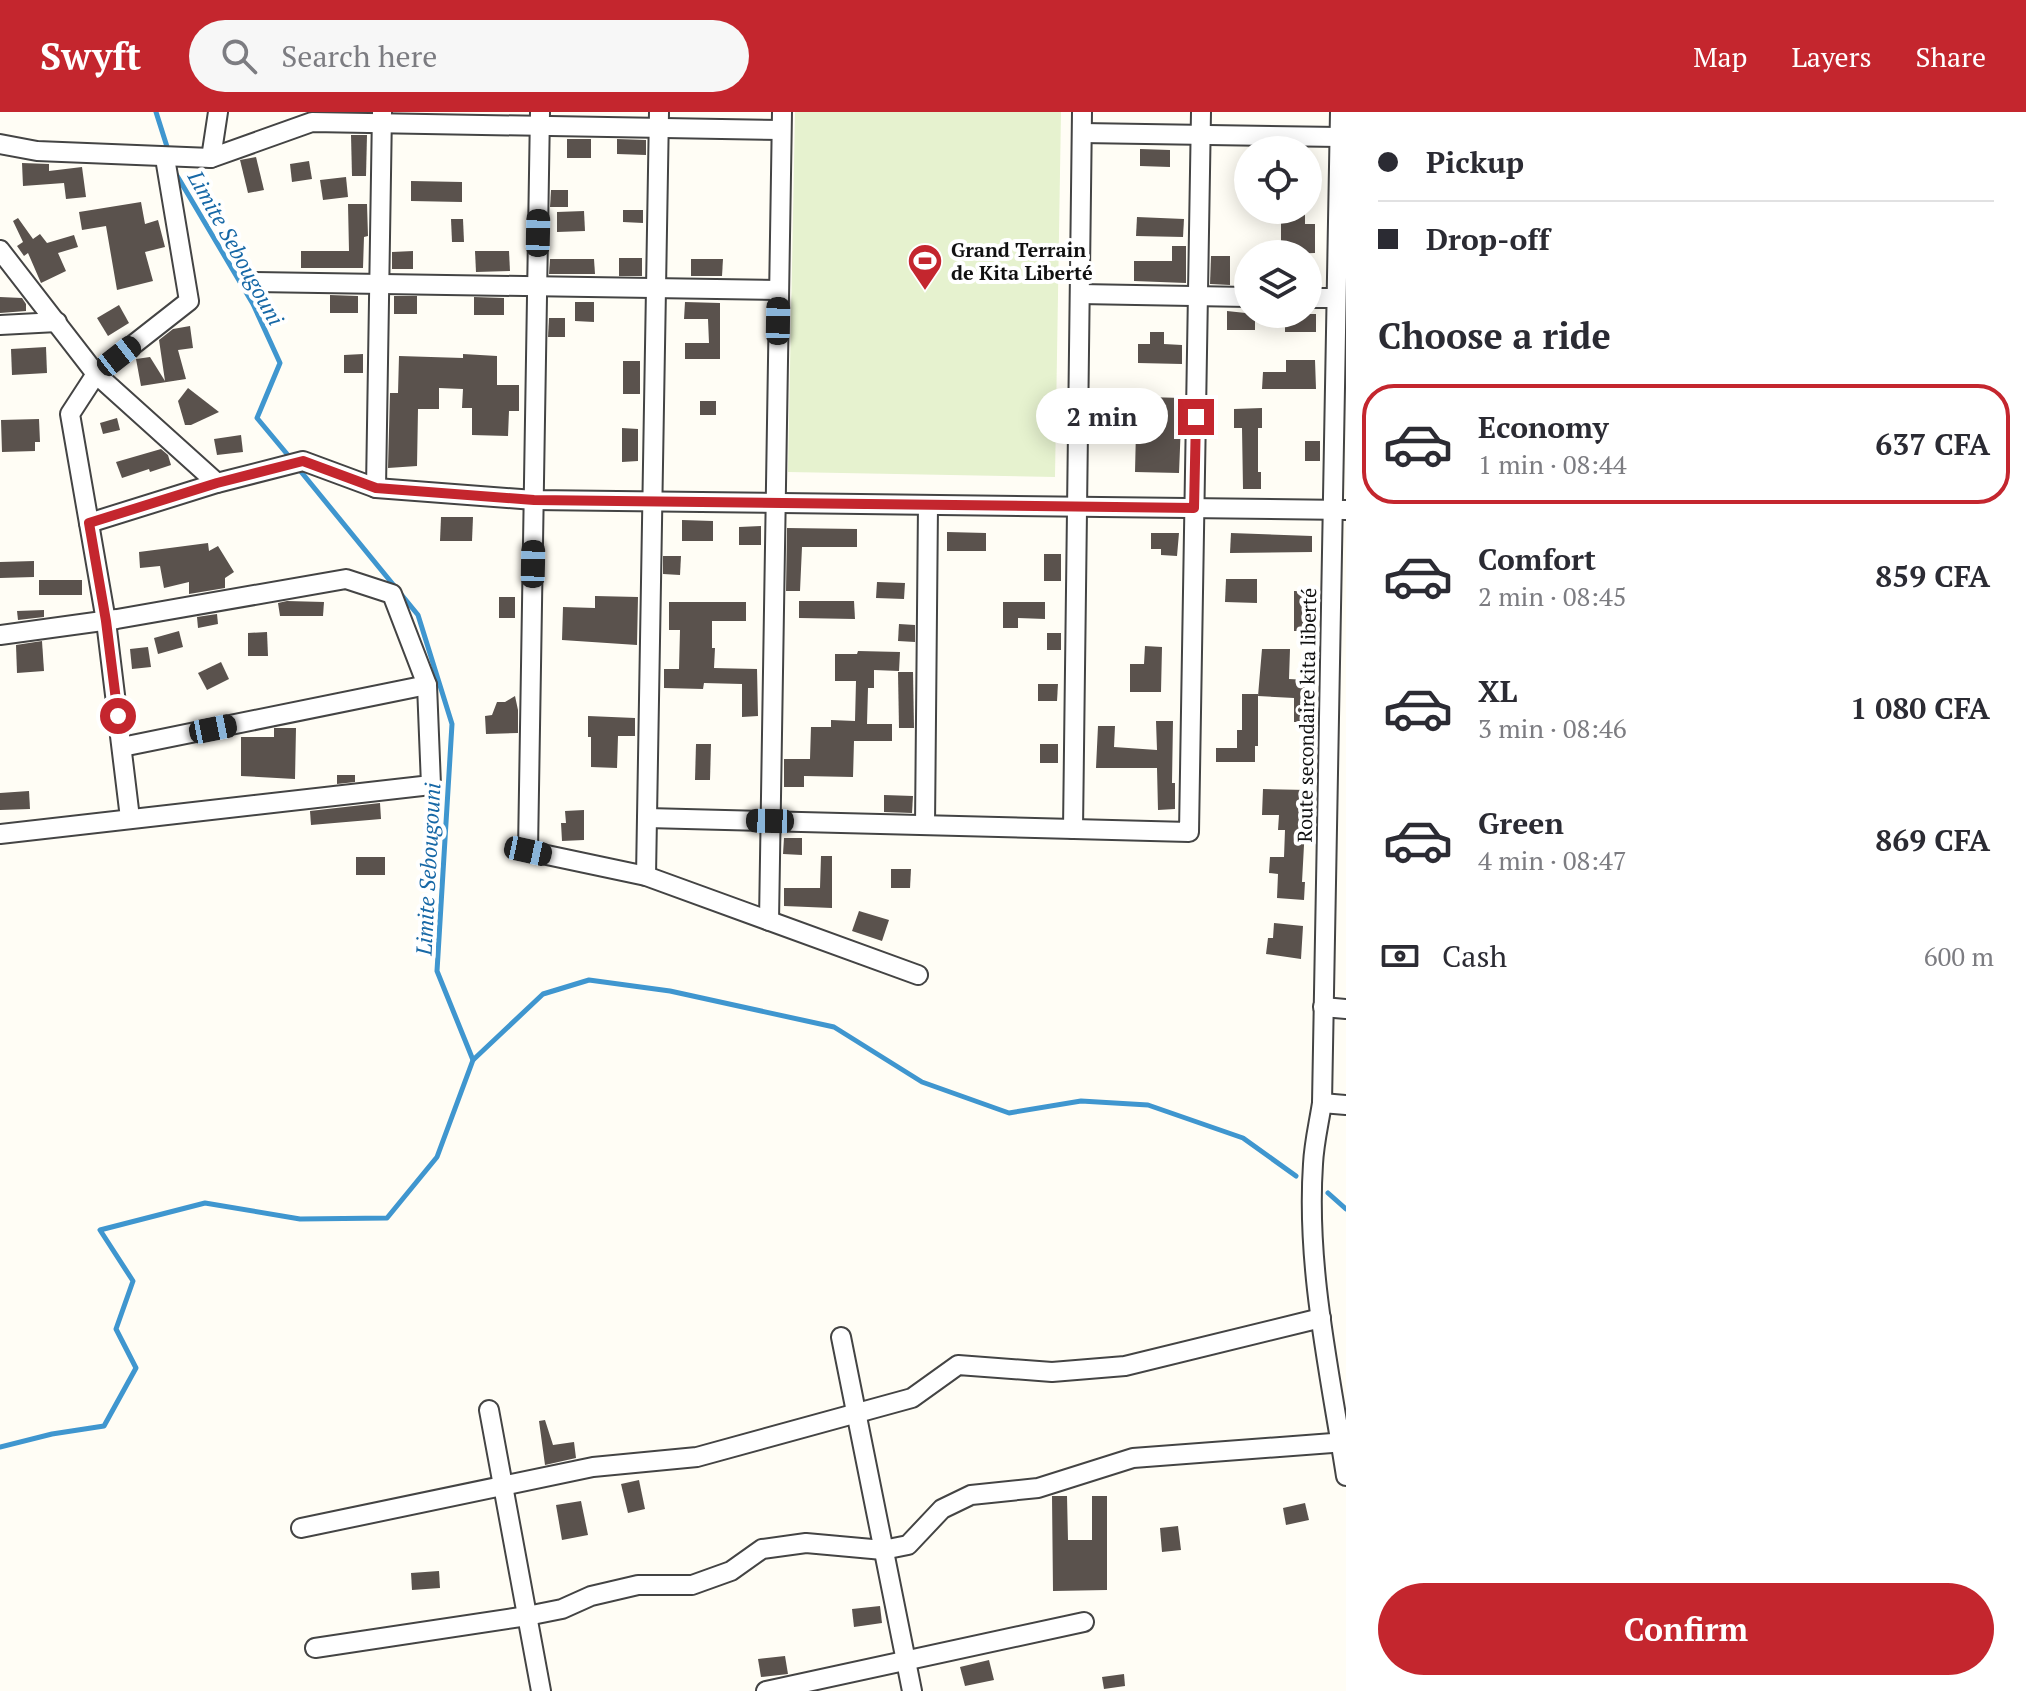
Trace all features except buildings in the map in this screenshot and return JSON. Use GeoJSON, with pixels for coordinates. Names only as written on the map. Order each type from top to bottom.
{"type":"FeatureCollection","features":[{"type":"Feature","properties":{"kind":"street"},"geometry":{"type":"LineString","coordinates":[[211,158],[218,112]]}},
{"type":"Feature","properties":{"kind":"street"},"geometry":{"type":"LineString","coordinates":[[1073,829],[1082,112]]}},
{"type":"Feature","properties":{"kind":"street"},"geometry":{"type":"LineString","coordinates":[[647,818],[1189,832],[1201,112]]}},
{"type":"Feature","properties":{"kind":"street","name":"Route secondaire kita liberté"},"geometry":{"type":"LineString","coordinates":[[1340,112],[1342,219],[1336,298],[1339,510],[1326,857],[1322,1103],[1313,1163],[1313,1239],[1321,1318],[1346,1476]]}},
{"type":"Feature","properties":{"kind":"street"},"geometry":{"type":"LineString","coordinates":[[376,488],[382,118]]}},
{"type":"Feature","properties":{"kind":"street"},"geometry":{"type":"LineString","coordinates":[[0,144],[37,151],[211,158],[312,122],[382,118],[781,121],[769,921]]}},
{"type":"Feature","properties":{"kind":"street"},"geometry":{"type":"LineString","coordinates":[[540,119],[528,851],[646,876],[918,975]]}},
{"type":"Feature","properties":{"kind":"street"},"geometry":{"type":"LineString","coordinates":[[646,876],[658,120]]}},
{"type":"Feature","properties":{"kind":"street"},"geometry":{"type":"LineString","coordinates":[[1082,133],[1339,137]]}},
{"type":"Feature","properties":{"kind":"street"},"geometry":{"type":"LineString","coordinates":[[130,818],[106,621],[70,414],[96,374],[189,301],[165,158]]}},
{"type":"Feature","properties":{"kind":"street"},"geometry":{"type":"LineString","coordinates":[[0,250],[96,374],[217,483]]}},
{"type":"Feature","properties":{"kind":"street"},"geometry":{"type":"LineString","coordinates":[[255,282],[779,290]]}},
{"type":"Feature","properties":{"kind":"street"},"geometry":{"type":"LineString","coordinates":[[1080,294],[1234,297]]}},
{"type":"Feature","properties":{"kind":"street"},"geometry":{"type":"LineString","coordinates":[[1322,298],[1336,298]]}},
{"type":"Feature","properties":{"kind":"street"},"geometry":{"type":"LineString","coordinates":[[0,325],[57,322]]}},
{"type":"Feature","properties":{"kind":"street"},"geometry":{"type":"LineString","coordinates":[[89,523],[217,483],[303,461],[376,488],[534,500],[1339,510]]}},
{"type":"Feature","properties":{"kind":"street"},"geometry":{"type":"LineString","coordinates":[[925,825],[928,505]]}},
{"type":"Feature","properties":{"kind":"street"},"geometry":{"type":"LineString","coordinates":[[0,635],[106,621],[346,579],[392,594],[427,685],[431,785],[0,834]]}},
{"type":"Feature","properties":{"kind":"street"},"geometry":{"type":"LineString","coordinates":[[122,747],[427,685]]}},
{"type":"Feature","properties":{"kind":"street"},"geometry":{"type":"LineString","coordinates":[[1326,857],[1346,857]]}},
{"type":"Feature","properties":{"kind":"street"},"geometry":{"type":"LineString","coordinates":[[1323,1007],[1346,1009]]}},
{"type":"Feature","properties":{"kind":"street"},"geometry":{"type":"LineString","coordinates":[[1322,1103],[1346,1105]]}},
{"type":"Feature","properties":{"kind":"street"},"geometry":{"type":"LineString","coordinates":[[301,1528],[593,1467],[697,1457],[912,1398],[958,1365],[1052,1372],[1125,1366],[1321,1318]]}},
{"type":"Feature","properties":{"kind":"street"},"geometry":{"type":"LineString","coordinates":[[841,1337],[912,1691]]}},
{"type":"Feature","properties":{"kind":"street"},"geometry":{"type":"LineString","coordinates":[[489,1410],[541,1691]]}},
{"type":"Feature","properties":{"kind":"street"},"geometry":{"type":"LineString","coordinates":[[315,1648],[527,1616],[562,1609],[591,1596],[638,1585],[692,1585],[731,1571],[762,1549],[806,1543],[883,1550],[908,1545],[942,1509],[971,1495],[1038,1488],[1133,1458],[1343,1442]]}},
{"type":"Feature","properties":{"kind":"street"},"geometry":{"type":"LineString","coordinates":[[766,1691],[1084,1622]]}},
{"type":"Feature","properties":{"kind":"green space","name":"Grand Terrain de Kita Liberté"},"geometry":{"type":"Polygon","coordinates":[[[795,112],[1061,112],[1055,477],[788,472],[795,112]]]}},
{"type":"Feature","properties":{"kind":"waterway","name":"Limite Sebougouni"},"geometry":{"type":"LineString","coordinates":[[156,112],[169,153]]}},
{"type":"Feature","properties":{"kind":"waterway","name":"Limite Sebougouni"},"geometry":{"type":"LineString","coordinates":[[176,174],[253,304],[280,363],[257,418],[292,460]]}},
{"type":"Feature","properties":{"kind":"waterway","name":"Limite Sebougouni"},"geometry":{"type":"LineString","coordinates":[[0,1447],[52,1434],[104,1426],[136,1368],[116,1329],[133,1281],[100,1230],[205,1203],[300,1219],[387,1218],[437,1157],[473,1060],[437,971],[452,724],[418,615],[298,468]]}},
{"type":"Feature","properties":{"kind":"waterway"},"geometry":{"type":"LineString","coordinates":[[473,1060],[543,994],[589,980],[670,991],[834,1027],[922,1082],[1009,1113],[1081,1101],[1148,1105],[1243,1138],[1296,1176]]}},
{"type":"Feature","properties":{"kind":"waterway"},"geometry":{"type":"LineString","coordinates":[[1328,1193],[1346,1209]]}},
{"type":"Feature","properties":{"kind":"place","name":"Grand Terrain de Kita Liberté"},"geometry":{"type":"Point","coordinates":[925,292]}},
{"type":"Feature","properties":{"kind":"route"},"geometry":{"type":"LineString","coordinates":[[118,716],[89,523],[217,483],[303,461],[376,488],[534,500],[1194,508],[1196,417]]}}]}
